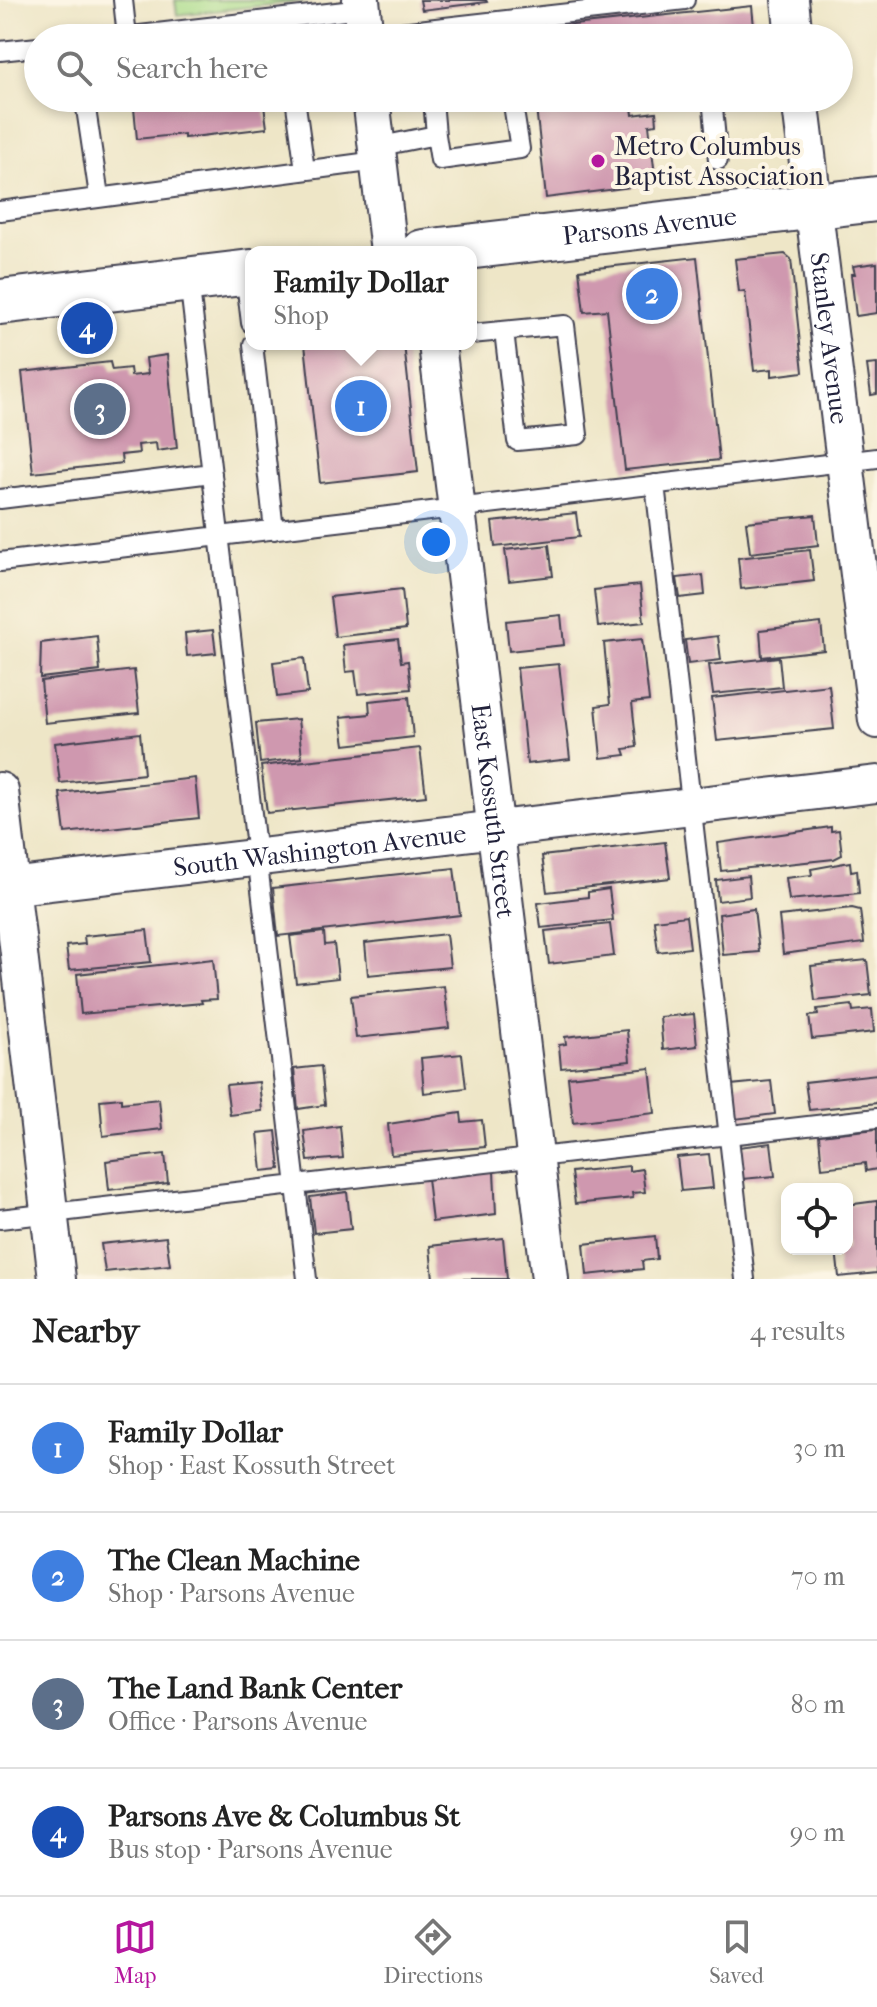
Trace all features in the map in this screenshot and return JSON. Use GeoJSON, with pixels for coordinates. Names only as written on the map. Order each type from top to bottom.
{"type":"FeatureCollection","features":[{"type":"Feature","properties":{"kind":"main road","name":"Parsons Avenue"},"geometry":{"type":"LineString","coordinates":[[476,246],[877,199]]}},
{"type":"Feature","properties":{"kind":"main road"},"geometry":{"type":"LineString","coordinates":[[0,302],[245,273]]}},
{"type":"Feature","properties":{"kind":"street"},"geometry":{"type":"LineString","coordinates":[[790,0],[793,24]]}},
{"type":"Feature","properties":{"kind":"street"},"geometry":{"type":"LineString","coordinates":[[372,112],[388,246]]}},
{"type":"Feature","properties":{"kind":"street","name":"Stanley Avenue"},"geometry":{"type":"LineString","coordinates":[[802,112],[813,206],[862,459],[877,720]]}},
{"type":"Feature","properties":{"kind":"street","name":"East Kossuth Street"},"geometry":{"type":"LineString","coordinates":[[438,350],[550,1279]]}},
{"type":"Feature","properties":{"kind":"street","name":"South Washington Avenue"},"geometry":{"type":"LineString","coordinates":[[5,887],[877,784]]}},
{"type":"Feature","properties":{"kind":"street"},"geometry":{"type":"LineString","coordinates":[[0,791],[5,887],[57,1279]]}},
{"type":"Feature","properties":{"kind":"lane"},"geometry":{"type":"LineString","coordinates":[[121,24],[123,0]]}},
{"type":"Feature","properties":{"kind":"lane"},"geometry":{"type":"LineString","coordinates":[[508,24],[584,6],[685,0]]}},
{"type":"Feature","properties":{"kind":"lane"},"geometry":{"type":"LineString","coordinates":[[232,24],[284,18],[398,24]]}},
{"type":"Feature","properties":{"kind":"lane"},"geometry":{"type":"LineString","coordinates":[[284,18],[285,24]]}},
{"type":"Feature","properties":{"kind":"lane"},"geometry":{"type":"LineString","coordinates":[[0,51],[24,48]]}},
{"type":"Feature","properties":{"kind":"lane"},"geometry":{"type":"LineString","coordinates":[[86,112],[99,196]]}},
{"type":"Feature","properties":{"kind":"lane"},"geometry":{"type":"LineString","coordinates":[[297,112],[305,170]]}},
{"type":"Feature","properties":{"kind":"lane"},"geometry":{"type":"LineString","coordinates":[[434,112],[440,160],[520,149],[514,112]]}},
{"type":"Feature","properties":{"kind":"lane"},"geometry":{"type":"LineString","coordinates":[[713,112],[718,160]]}},
{"type":"Feature","properties":{"kind":"lane"},"geometry":{"type":"LineString","coordinates":[[0,211],[305,170],[377,154],[436,135]]}},
{"type":"Feature","properties":{"kind":"lane"},"geometry":{"type":"LineString","coordinates":[[189,280],[307,1279]]}},
{"type":"Feature","properties":{"kind":"lane"},"geometry":{"type":"LineString","coordinates":[[477,333],[565,325],[578,435],[517,441],[504,331]]}},
{"type":"Feature","properties":{"kind":"lane"},"geometry":{"type":"LineString","coordinates":[[254,350],[274,530]]}},
{"type":"Feature","properties":{"kind":"lane"},"geometry":{"type":"LineString","coordinates":[[0,562],[862,459]]}},
{"type":"Feature","properties":{"kind":"lane"},"geometry":{"type":"LineString","coordinates":[[0,499],[212,473]]}},
{"type":"Feature","properties":{"kind":"lane"},"geometry":{"type":"LineString","coordinates":[[655,484],[689,807],[745,1279]]}},
{"type":"Feature","properties":{"kind":"lane"},"geometry":{"type":"LineString","coordinates":[[0,1219],[877,1118]]}},
{"type":"Feature","properties":{"kind":"green space"},"geometry":{"type":"Polygon","coordinates":[[[175,0],[314,0],[177,15],[175,0]]]}},
{"type":"Feature","properties":{"kind":"building"},"geometry":{"type":"Polygon","coordinates":[[[420,0],[486,0],[487,2],[422,10],[420,0]]]}},
{"type":"Feature","properties":{"kind":"building"},"geometry":{"type":"Polygon","coordinates":[[[752,6],[754,24],[583,24],[752,6]]]}},
{"type":"Feature","properties":{"kind":"building"},"geometry":{"type":"Polygon","coordinates":[[[134,112],[265,112],[267,128],[184,138],[184,134],[137,139],[134,112]]]}},
{"type":"Feature","properties":{"kind":"building","name":"Metro Columbus Baptist Association"},"geometry":{"type":"Polygon","coordinates":[[[537,112],[633,112],[633,115],[656,112],[657,124],[649,125],[656,184],[546,198],[537,112]]]}},
{"type":"Feature","properties":{"kind":"building"},"geometry":{"type":"Polygon","coordinates":[[[785,254],[791,259],[803,372],[772,376],[772,369],[754,371],[745,291],[739,292],[735,259],[785,254]]]}},
{"type":"Feature","properties":{"kind":"building"},"geometry":{"type":"Polygon","coordinates":[[[697,257],[719,460],[625,470],[607,310],[584,312],[579,270],[697,257]]]}},
{"type":"Feature","properties":{"kind":"building"},"geometry":{"type":"Polygon","coordinates":[[[877,263],[877,313],[856,316],[851,274],[855,274],[853,266],[877,263]]]}},
{"type":"Feature","properties":{"kind":"building"},"geometry":{"type":"Polygon","coordinates":[[[306,350],[405,350],[418,472],[320,483],[306,350]]]}},
{"type":"Feature","properties":{"kind":"building"},"geometry":{"type":"Polygon","coordinates":[[[167,355],[177,448],[157,451],[156,443],[138,445],[139,453],[121,455],[122,463],[33,473],[22,372],[110,362],[112,370],[130,368],[131,376],[148,374],[146,358],[167,355]]]}},
{"type":"Feature","properties":{"kind":"building"},"geometry":{"type":"Polygon","coordinates":[[[877,364],[877,394],[871,395],[867,365],[877,364]]]}},
{"type":"Feature","properties":{"kind":"building"},"geometry":{"type":"Polygon","coordinates":[[[576,513],[579,537],[495,547],[492,522],[576,513]]]}},
{"type":"Feature","properties":{"kind":"building"},"geometry":{"type":"Polygon","coordinates":[[[815,515],[818,545],[750,553],[746,522],[815,515]]]}},
{"type":"Feature","properties":{"kind":"building"},"geometry":{"type":"Polygon","coordinates":[[[549,545],[553,576],[509,581],[505,550],[549,545]]]}},
{"type":"Feature","properties":{"kind":"building"},"geometry":{"type":"Polygon","coordinates":[[[810,550],[814,581],[741,589],[738,558],[810,550]]]}},
{"type":"Feature","properties":{"kind":"building"},"geometry":{"type":"Polygon","coordinates":[[[703,575],[705,595],[680,598],[677,578],[703,575]]]}},
{"type":"Feature","properties":{"kind":"building"},"geometry":{"type":"Polygon","coordinates":[[[640,585],[644,622],[598,627],[594,590],[640,585]]]}},
{"type":"Feature","properties":{"kind":"building"},"geometry":{"type":"Polygon","coordinates":[[[402,589],[406,629],[335,637],[330,597],[402,589]]]}},
{"type":"Feature","properties":{"kind":"building"},"geometry":{"type":"Polygon","coordinates":[[[561,615],[564,645],[509,651],[506,621],[561,615]]]}},
{"type":"Feature","properties":{"kind":"building"},"geometry":{"type":"Polygon","coordinates":[[[821,623],[824,650],[762,657],[760,630],[821,623]]]}},
{"type":"Feature","properties":{"kind":"building"},"geometry":{"type":"Polygon","coordinates":[[[213,630],[216,653],[187,656],[185,633],[213,630]]]}},
{"type":"Feature","properties":{"kind":"building"},"geometry":{"type":"Polygon","coordinates":[[[97,636],[100,671],[40,678],[41,643],[97,636]]]}},
{"type":"Feature","properties":{"kind":"building"},"geometry":{"type":"Polygon","coordinates":[[[718,636],[721,660],[688,664],[685,640],[718,636]]]}},
{"type":"Feature","properties":{"kind":"building"},"geometry":{"type":"Polygon","coordinates":[[[398,639],[401,662],[408,661],[411,689],[358,694],[355,671],[346,672],[343,645],[398,639]]]}},
{"type":"Feature","properties":{"kind":"building"},"geometry":{"type":"Polygon","coordinates":[[[642,639],[649,701],[632,703],[637,747],[624,749],[626,755],[601,758],[596,706],[610,704],[604,643],[642,639]]]}},
{"type":"Feature","properties":{"kind":"building"},"geometry":{"type":"Polygon","coordinates":[[[779,657],[782,687],[713,694],[709,665],[779,657]]]}},
{"type":"Feature","properties":{"kind":"building"},"geometry":{"type":"Polygon","coordinates":[[[304,658],[308,693],[277,697],[273,662],[304,658]]]}},
{"type":"Feature","properties":{"kind":"building"},"geometry":{"type":"Polygon","coordinates":[[[559,664],[570,759],[527,764],[517,668],[559,664]]]}},
{"type":"Feature","properties":{"kind":"building"},"geometry":{"type":"Polygon","coordinates":[[[134,670],[139,713],[45,723],[41,681],[134,670]]]}},
{"type":"Feature","properties":{"kind":"building"},"geometry":{"type":"Polygon","coordinates":[[[829,685],[834,729],[717,741],[712,698],[829,685]]]}},
{"type":"Feature","properties":{"kind":"building"},"geometry":{"type":"Polygon","coordinates":[[[409,697],[413,737],[345,745],[341,717],[370,714],[369,701],[409,697]]]}},
{"type":"Feature","properties":{"kind":"building"},"geometry":{"type":"Polygon","coordinates":[[[298,719],[302,758],[260,763],[256,723],[298,719]]]}},
{"type":"Feature","properties":{"kind":"building"},"geometry":{"type":"Polygon","coordinates":[[[140,733],[144,774],[60,783],[55,743],[140,733]]]}},
{"type":"Feature","properties":{"kind":"building"},"geometry":{"type":"Polygon","coordinates":[[[420,748],[426,796],[267,813],[261,766],[420,748]]]}},
{"type":"Feature","properties":{"kind":"building"},"geometry":{"type":"Polygon","coordinates":[[[195,778],[199,818],[65,833],[60,793],[195,778]]]}},
{"type":"Feature","properties":{"kind":"building"},"geometry":{"type":"Polygon","coordinates":[[[831,827],[831,831],[839,830],[842,855],[834,859],[721,871],[718,843],[831,827]]]}},
{"type":"Feature","properties":{"kind":"building"},"geometry":{"type":"Polygon","coordinates":[[[665,842],[670,878],[547,892],[542,856],[665,842]]]}},
{"type":"Feature","properties":{"kind":"building"},"geometry":{"type":"Polygon","coordinates":[[[850,862],[851,871],[857,870],[859,893],[789,900],[786,878],[812,875],[811,869],[850,862]]]}},
{"type":"Feature","properties":{"kind":"building"},"geometry":{"type":"Polygon","coordinates":[[[454,868],[460,915],[278,936],[273,888],[454,868]]]}},
{"type":"Feature","properties":{"kind":"building"},"geometry":{"type":"Polygon","coordinates":[[[748,876],[750,897],[718,901],[716,880],[748,876]]]}},
{"type":"Feature","properties":{"kind":"building"},"geometry":{"type":"Polygon","coordinates":[[[609,889],[613,920],[541,928],[538,903],[588,897],[588,892],[609,889]]]}},
{"type":"Feature","properties":{"kind":"building"},"geometry":{"type":"Polygon","coordinates":[[[852,908],[860,910],[864,943],[783,954],[779,916],[852,908]]]}},
{"type":"Feature","properties":{"kind":"building"},"geometry":{"type":"Polygon","coordinates":[[[754,909],[759,952],[723,955],[719,914],[754,909]]]}},
{"type":"Feature","properties":{"kind":"building"},"geometry":{"type":"Polygon","coordinates":[[[686,916],[690,948],[658,952],[654,920],[686,916]]]}},
{"type":"Feature","properties":{"kind":"building"},"geometry":{"type":"Polygon","coordinates":[[[610,924],[614,956],[549,964],[545,931],[610,924]]]}},
{"type":"Feature","properties":{"kind":"building"},"geometry":{"type":"Polygon","coordinates":[[[147,930],[151,962],[69,970],[66,946],[85,944],[84,936],[147,930]]]}},
{"type":"Feature","properties":{"kind":"building"},"geometry":{"type":"Polygon","coordinates":[[[324,932],[325,945],[334,944],[338,978],[296,983],[290,936],[324,932]]]}},
{"type":"Feature","properties":{"kind":"building"},"geometry":{"type":"Polygon","coordinates":[[[446,934],[450,967],[368,975],[365,943],[446,934]]]}},
{"type":"Feature","properties":{"kind":"building"},"geometry":{"type":"Polygon","coordinates":[[[213,959],[217,999],[81,1014],[77,974],[213,959]]]}},
{"type":"Feature","properties":{"kind":"building"},"geometry":{"type":"Polygon","coordinates":[[[867,960],[871,995],[815,1001],[811,966],[867,960]]]}},
{"type":"Feature","properties":{"kind":"building"},"geometry":{"type":"Polygon","coordinates":[[[444,986],[449,1028],[356,1038],[351,996],[444,986]]]}},
{"type":"Feature","properties":{"kind":"building"},"geometry":{"type":"Polygon","coordinates":[[[852,1005],[853,1011],[872,1009],[874,1032],[812,1039],[809,1016],[818,1015],[817,1009],[852,1005]]]}},
{"type":"Feature","properties":{"kind":"building"},"geometry":{"type":"Polygon","coordinates":[[[694,1014],[697,1046],[663,1050],[660,1017],[694,1014]]]}},
{"type":"Feature","properties":{"kind":"building"},"geometry":{"type":"Polygon","coordinates":[[[627,1030],[630,1061],[561,1068],[559,1045],[566,1044],[565,1037],[627,1030]]]}},
{"type":"Feature","properties":{"kind":"building"},"geometry":{"type":"Polygon","coordinates":[[[462,1054],[466,1088],[424,1093],[421,1058],[462,1054]]]}},
{"type":"Feature","properties":{"kind":"building"},"geometry":{"type":"Polygon","coordinates":[[[321,1066],[325,1105],[298,1109],[294,1069],[321,1066]]]}},
{"type":"Feature","properties":{"kind":"building"},"geometry":{"type":"Polygon","coordinates":[[[650,1068],[655,1113],[573,1123],[568,1077],[650,1068]]]}},
{"type":"Feature","properties":{"kind":"building"},"geometry":{"type":"Polygon","coordinates":[[[877,1074],[877,1103],[809,1110],[805,1082],[877,1074]]]}},
{"type":"Feature","properties":{"kind":"building"},"geometry":{"type":"Polygon","coordinates":[[[771,1081],[775,1114],[735,1119],[731,1085],[771,1081]]]}},
{"type":"Feature","properties":{"kind":"building"},"geometry":{"type":"Polygon","coordinates":[[[259,1082],[262,1111],[230,1115],[226,1085],[259,1082]]]}},
{"type":"Feature","properties":{"kind":"building"},"geometry":{"type":"Polygon","coordinates":[[[121,1098],[121,1103],[159,1099],[162,1129],[103,1136],[100,1100],[121,1098]]]}},
{"type":"Feature","properties":{"kind":"building"},"geometry":{"type":"Polygon","coordinates":[[[461,1113],[462,1122],[482,1120],[485,1147],[391,1155],[388,1124],[461,1113]]]}},
{"type":"Feature","properties":{"kind":"building"},"geometry":{"type":"Polygon","coordinates":[[[340,1126],[343,1158],[308,1161],[304,1131],[340,1126]]]}},
{"type":"Feature","properties":{"kind":"building"},"geometry":{"type":"Polygon","coordinates":[[[877,1129],[877,1169],[866,1171],[865,1163],[822,1168],[819,1135],[877,1129]]]}},
{"type":"Feature","properties":{"kind":"building"},"geometry":{"type":"Polygon","coordinates":[[[276,1131],[280,1169],[262,1171],[258,1133],[276,1131]]]}},
{"type":"Feature","properties":{"kind":"building"},"geometry":{"type":"Polygon","coordinates":[[[771,1143],[775,1176],[742,1179],[738,1147],[771,1143]]]}},
{"type":"Feature","properties":{"kind":"building"},"geometry":{"type":"Polygon","coordinates":[[[165,1154],[168,1183],[109,1190],[106,1161],[165,1154]]]}},
{"type":"Feature","properties":{"kind":"building"},"geometry":{"type":"Polygon","coordinates":[[[709,1154],[713,1188],[681,1191],[677,1157],[709,1154]]]}},
{"type":"Feature","properties":{"kind":"building"},"geometry":{"type":"Polygon","coordinates":[[[629,1166],[629,1171],[642,1169],[645,1192],[632,1193],[633,1198],[575,1204],[571,1172],[629,1166]]]}},
{"type":"Feature","properties":{"kind":"building"},"geometry":{"type":"Polygon","coordinates":[[[494,1171],[496,1214],[432,1222],[427,1178],[494,1171]]]}},
{"type":"Feature","properties":{"kind":"building"},"geometry":{"type":"Polygon","coordinates":[[[347,1192],[351,1229],[314,1233],[310,1197],[347,1192]]]}},
{"type":"Feature","properties":{"kind":"building"},"geometry":{"type":"Polygon","coordinates":[[[877,1201],[877,1273],[839,1277],[837,1255],[853,1255],[853,1204],[877,1201]]]}},
{"type":"Feature","properties":{"kind":"building"},"geometry":{"type":"Polygon","coordinates":[[[655,1236],[657,1259],[642,1261],[643,1269],[587,1275],[584,1244],[655,1236]]]}},
{"type":"Feature","properties":{"kind":"building"},"geometry":{"type":"Polygon","coordinates":[[[166,1237],[170,1265],[105,1272],[101,1244],[166,1237]]]}},
{"type":"Feature","properties":{"kind":"building"},"geometry":{"type":"Polygon","coordinates":[[[503,1238],[507,1279],[433,1279],[430,1246],[503,1238]]]}},
{"type":"Feature","properties":{"kind":"place","name":"Metro Columbus Baptist Association"},"geometry":{"type":"Point","coordinates":[598,161]}},
{"type":"Feature","properties":{"kind":"place","name":"The Clean Machine"},"geometry":{"type":"Point","coordinates":[652,294]}},
{"type":"Feature","properties":{"kind":"place","name":"Parsons Ave & Columbus St"},"geometry":{"type":"Point","coordinates":[87,328]}},
{"type":"Feature","properties":{"kind":"place","name":"Family Dollar"},"geometry":{"type":"Point","coordinates":[361,406]}},
{"type":"Feature","properties":{"kind":"place","name":"The Land Bank Center"},"geometry":{"type":"Point","coordinates":[100,409]}}]}
